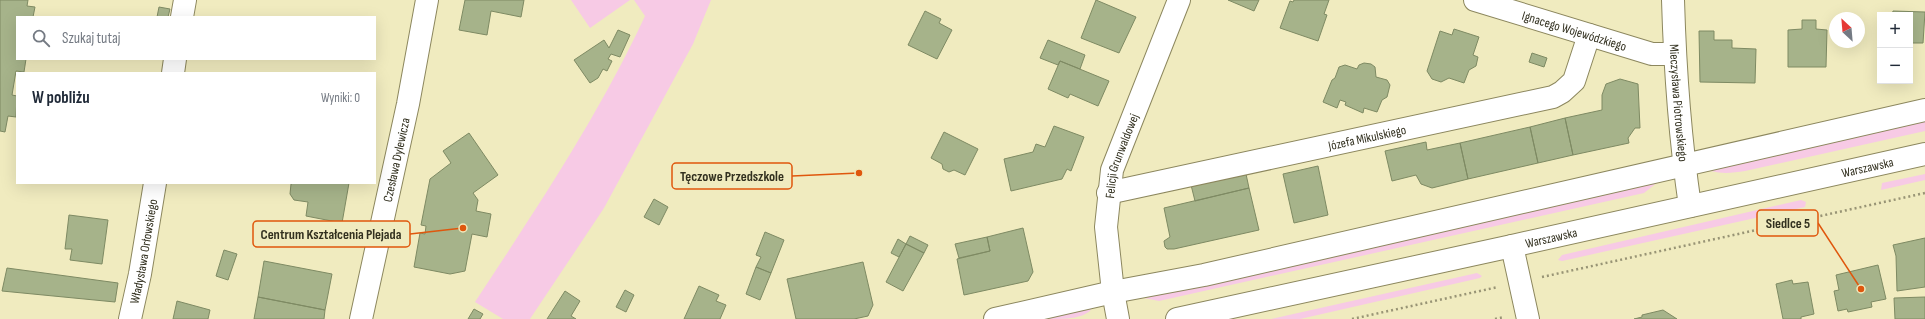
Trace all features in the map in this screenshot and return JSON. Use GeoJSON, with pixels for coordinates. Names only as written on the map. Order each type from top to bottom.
{"type":"FeatureCollection","features":[{"type":"Feature","properties":{"kind":"street"},"geometry":{"type":"LineString","coordinates":[[182,16],[185,0]]}},
{"type":"Feature","properties":{"kind":"street","name":"Czesława Dylewicza"},"geometry":{"type":"LineString","coordinates":[[361,319],[408,104],[427,0]]}},
{"type":"Feature","properties":{"kind":"street","name":"Felicji Grunwaldowej"},"geometry":{"type":"LineString","coordinates":[[1118,319],[1113,292],[1106,227],[1108,193],[1112,170],[1179,0]]}},
{"type":"Feature","properties":{"kind":"street","name":"Ignacego Wojewódzkiego"},"geometry":{"type":"LineString","coordinates":[[1475,0],[1652,54],[1674,54]]}},
{"type":"Feature","properties":{"kind":"street","name":"Mieczysława Piotrowskiego"},"geometry":{"type":"LineString","coordinates":[[1673,0],[1674,54],[1684,164],[1690,206]]}},
{"type":"Feature","properties":{"kind":"street","name":"Józefa Mikulskiego"},"geometry":{"type":"LineString","coordinates":[[1108,193],[1553,96],[1562,92],[1574,81],[1589,35]]}},
{"type":"Feature","properties":{"kind":"street"},"geometry":{"type":"LineString","coordinates":[[173,72],[175,60]]}},
{"type":"Feature","properties":{"kind":"street"},"geometry":{"type":"LineString","coordinates":[[995,319],[1113,292],[1204,275],[1925,110]]}},
{"type":"Feature","properties":{"kind":"street","name":"Warszawska"},"geometry":{"type":"LineString","coordinates":[[1177,319],[1925,154]]}},
{"type":"Feature","properties":{"kind":"street","name":"Władysława Orłowskiego"},"geometry":{"type":"LineString","coordinates":[[130,319],[140,274],[155,184]]}},
{"type":"Feature","properties":{"kind":"street"},"geometry":{"type":"LineString","coordinates":[[1512,246],[1528,319]]}},
{"type":"Feature","properties":{"kind":"path"},"geometry":{"type":"LineString","coordinates":[[1352,319],[1925,193]]}},
{"type":"Feature","properties":{"kind":"shaded area"},"geometry":{"type":"Polygon","coordinates":[[[571,0],[630,0],[590,28],[571,0]]]}},
{"type":"Feature","properties":{"kind":"shaded area"},"geometry":{"type":"Polygon","coordinates":[[[634,0],[711,0],[693,44],[604,208],[530,319],[503,319],[475,302],[521,232],[587,126],[627,53],[645,16],[634,0]]]}},
{"type":"Feature","properties":{"kind":"shaded area"},"geometry":{"type":"Polygon","coordinates":[[[1925,117],[1925,131],[1745,171],[1719,173],[1711,171],[1709,168],[1925,117]]]}},
{"type":"Feature","properties":{"kind":"shaded area"},"geometry":{"type":"Polygon","coordinates":[[[1925,174],[1925,180],[1881,190],[1882,183],[1925,174]]]}},
{"type":"Feature","properties":{"kind":"shaded area"},"geometry":{"type":"Polygon","coordinates":[[[1658,182],[1644,193],[1159,301],[1144,298],[1142,296],[1658,182]]]}},
{"type":"Feature","properties":{"kind":"shaded area"},"geometry":{"type":"Polygon","coordinates":[[[1801,200],[1806,202],[1805,207],[1562,261],[1558,260],[1562,255],[1801,200]]]}},
{"type":"Feature","properties":{"kind":"shaded area"},"geometry":{"type":"Polygon","coordinates":[[[1477,273],[1482,276],[1480,278],[1300,319],[1271,319],[1477,273]]]}},
{"type":"Feature","properties":{"kind":"shaded area"},"geometry":{"type":"Polygon","coordinates":[[[1092,308],[1089,312],[1074,318],[1050,319],[1049,314],[1092,308]]]}},
{"type":"Feature","properties":{"kind":"building"},"geometry":{"type":"Polygon","coordinates":[[[0,0],[28,0],[27,6],[35,7],[33,16],[16,16],[16,60],[26,60],[24,72],[16,71],[12,95],[16,96],[16,117],[8,116],[5,132],[0,131],[0,0]]]}},
{"type":"Feature","properties":{"kind":"building"},"geometry":{"type":"Polygon","coordinates":[[[465,0],[524,0],[521,17],[491,11],[487,35],[459,30],[465,0]]]}},
{"type":"Feature","properties":{"kind":"building"},"geometry":{"type":"Polygon","coordinates":[[[1096,0],[1136,17],[1119,53],[1081,38],[1096,0]]]}},
{"type":"Feature","properties":{"kind":"building"},"geometry":{"type":"Polygon","coordinates":[[[1228,0],[1259,0],[1254,11],[1228,0]]]}},
{"type":"Feature","properties":{"kind":"building"},"geometry":{"type":"Polygon","coordinates":[[[1294,0],[1329,0],[1324,14],[1327,15],[1318,41],[1280,28],[1290,1],[1293,2],[1294,0]]]}},
{"type":"Feature","properties":{"kind":"building"},"geometry":{"type":"Polygon","coordinates":[[[159,7],[170,9],[168,16],[157,16],[159,7]]]}},
{"type":"Feature","properties":{"kind":"building"},"geometry":{"type":"Polygon","coordinates":[[[925,11],[941,19],[939,23],[952,30],[937,59],[908,45],[925,11]]]}},
{"type":"Feature","properties":{"kind":"building"},"geometry":{"type":"Polygon","coordinates":[[[1893,11],[1925,12],[1923,43],[1913,43],[1913,12],[1893,11]]]}},
{"type":"Feature","properties":{"kind":"building"},"geometry":{"type":"Polygon","coordinates":[[[1802,20],[1816,20],[1816,29],[1827,30],[1826,67],[1788,67],[1788,30],[1802,29],[1802,20]]]}},
{"type":"Feature","properties":{"kind":"building"},"geometry":{"type":"Polygon","coordinates":[[[1454,29],[1479,37],[1473,55],[1478,57],[1476,66],[1469,70],[1464,83],[1449,78],[1441,82],[1432,79],[1427,71],[1440,31],[1452,35],[1454,29]]]}},
{"type":"Feature","properties":{"kind":"building"},"geometry":{"type":"Polygon","coordinates":[[[618,30],[630,35],[620,57],[611,54],[608,59],[612,61],[607,71],[603,69],[598,78],[590,83],[574,60],[604,40],[609,48],[618,30]]]}},
{"type":"Feature","properties":{"kind":"building"},"geometry":{"type":"Polygon","coordinates":[[[1699,31],[1714,31],[1714,40],[1732,40],[1732,48],[1756,49],[1755,83],[1700,82],[1699,31]]]}},
{"type":"Feature","properties":{"kind":"building"},"geometry":{"type":"Polygon","coordinates":[[[1048,40],[1085,55],[1080,69],[1060,61],[1058,65],[1040,58],[1048,40]]]}},
{"type":"Feature","properties":{"kind":"building"},"geometry":{"type":"Polygon","coordinates":[[[1532,53],[1547,58],[1544,67],[1529,62],[1532,53]]]}},
{"type":"Feature","properties":{"kind":"building"},"geometry":{"type":"Polygon","coordinates":[[[1060,61],[1109,81],[1098,106],[1070,94],[1068,98],[1048,89],[1060,61]]]}},
{"type":"Feature","properties":{"kind":"building"},"geometry":{"type":"Polygon","coordinates":[[[1364,63],[1371,64],[1375,67],[1376,77],[1387,80],[1390,85],[1387,97],[1382,100],[1377,112],[1364,108],[1363,113],[1345,105],[1346,102],[1340,100],[1337,108],[1323,102],[1339,67],[1345,65],[1357,69],[1359,65],[1364,63]]]}},
{"type":"Feature","properties":{"kind":"building"},"geometry":{"type":"Polygon","coordinates":[[[1620,79],[1638,84],[1640,128],[1635,128],[1628,138],[1629,143],[1573,155],[1565,118],[1602,110],[1602,95],[1606,84],[1620,79]]]}},
{"type":"Feature","properties":{"kind":"building"},"geometry":{"type":"Polygon","coordinates":[[[1565,118],[1573,155],[1538,163],[1530,127],[1565,118]]]}},
{"type":"Feature","properties":{"kind":"building"},"geometry":{"type":"Polygon","coordinates":[[[1054,126],[1084,137],[1071,171],[1067,169],[1062,179],[1011,191],[1004,159],[1033,152],[1036,144],[1045,147],[1054,126]]]}},
{"type":"Feature","properties":{"kind":"building"},"geometry":{"type":"Polygon","coordinates":[[[1530,127],[1538,163],[1468,179],[1460,143],[1530,127]]]}},
{"type":"Feature","properties":{"kind":"building"},"geometry":{"type":"Polygon","coordinates":[[[944,132],[978,149],[965,175],[954,170],[949,172],[943,169],[942,164],[931,158],[944,132]]]}},
{"type":"Feature","properties":{"kind":"building"},"geometry":{"type":"Polygon","coordinates":[[[469,133],[498,175],[473,193],[478,200],[476,211],[491,214],[487,237],[472,234],[465,271],[450,274],[414,267],[420,233],[425,234],[426,226],[421,225],[430,179],[451,163],[443,151],[469,133]]]}},
{"type":"Feature","properties":{"kind":"building"},"geometry":{"type":"Polygon","coordinates":[[[1426,142],[1427,150],[1460,143],[1468,179],[1432,188],[1421,184],[1416,175],[1392,181],[1385,151],[1426,142]]]}},
{"type":"Feature","properties":{"kind":"building"},"geometry":{"type":"Polygon","coordinates":[[[1318,166],[1328,215],[1294,223],[1283,174],[1318,166]]]}},
{"type":"Feature","properties":{"kind":"building"},"geometry":{"type":"Polygon","coordinates":[[[1246,174],[1249,188],[1195,201],[1191,185],[1246,174]]]}},
{"type":"Feature","properties":{"kind":"building"},"geometry":{"type":"Polygon","coordinates":[[[291,184],[349,184],[342,223],[306,216],[308,202],[294,200],[290,194],[291,184]]]}},
{"type":"Feature","properties":{"kind":"building"},"geometry":{"type":"Polygon","coordinates":[[[1249,188],[1259,230],[1174,249],[1167,249],[1165,247],[1164,241],[1170,237],[1164,208],[1249,188]]]}},
{"type":"Feature","properties":{"kind":"building"},"geometry":{"type":"Polygon","coordinates":[[[654,199],[668,207],[659,225],[644,217],[654,199]]]}},
{"type":"Feature","properties":{"kind":"building"},"geometry":{"type":"Polygon","coordinates":[[[69,215],[108,220],[102,264],[70,260],[72,249],[65,249],[69,215]]]}},
{"type":"Feature","properties":{"kind":"building"},"geometry":{"type":"Polygon","coordinates":[[[1023,228],[1033,272],[1028,281],[964,295],[957,259],[990,251],[987,237],[1023,228]]]}},
{"type":"Feature","properties":{"kind":"building"},"geometry":{"type":"Polygon","coordinates":[[[765,232],[784,240],[771,273],[756,267],[761,257],[756,255],[765,232]]]}},
{"type":"Feature","properties":{"kind":"building"},"geometry":{"type":"Polygon","coordinates":[[[910,236],[928,245],[924,253],[906,244],[910,236]]]}},
{"type":"Feature","properties":{"kind":"building"},"geometry":{"type":"Polygon","coordinates":[[[987,237],[990,251],[959,258],[955,244],[987,237]]]}},
{"type":"Feature","properties":{"kind":"building"},"geometry":{"type":"Polygon","coordinates":[[[1925,238],[1925,287],[1897,291],[1896,256],[1893,245],[1925,238]]]}},
{"type":"Feature","properties":{"kind":"building"},"geometry":{"type":"Polygon","coordinates":[[[898,239],[906,244],[899,257],[891,253],[898,239]]]}},
{"type":"Feature","properties":{"kind":"building"},"geometry":{"type":"Polygon","coordinates":[[[906,244],[924,253],[903,291],[886,282],[906,244]]]}},
{"type":"Feature","properties":{"kind":"building"},"geometry":{"type":"Polygon","coordinates":[[[224,250],[237,254],[228,280],[216,276],[224,250]]]}},
{"type":"Feature","properties":{"kind":"building"},"geometry":{"type":"Polygon","coordinates":[[[264,261],[332,274],[325,310],[258,297],[264,261]]]}},
{"type":"Feature","properties":{"kind":"building"},"geometry":{"type":"Polygon","coordinates":[[[863,262],[873,305],[868,316],[854,319],[796,319],[787,279],[863,262]]]}},
{"type":"Feature","properties":{"kind":"building"},"geometry":{"type":"Polygon","coordinates":[[[1878,265],[1886,299],[1871,302],[1872,307],[1848,312],[1847,309],[1838,311],[1834,291],[1839,290],[1836,275],[1878,265]]]}},
{"type":"Feature","properties":{"kind":"building"},"geometry":{"type":"Polygon","coordinates":[[[756,267],[771,273],[760,300],[746,294],[756,267]]]}},
{"type":"Feature","properties":{"kind":"building"},"geometry":{"type":"Polygon","coordinates":[[[7,268],[118,283],[115,302],[2,291],[7,268]]]}},
{"type":"Feature","properties":{"kind":"building"},"geometry":{"type":"Polygon","coordinates":[[[1792,280],[1793,284],[1808,282],[1814,314],[1801,317],[1801,319],[1783,319],[1776,284],[1792,280]]]}},
{"type":"Feature","properties":{"kind":"building"},"geometry":{"type":"Polygon","coordinates":[[[699,286],[719,295],[716,301],[726,305],[720,319],[684,319],[699,286]]]}},
{"type":"Feature","properties":{"kind":"building"},"geometry":{"type":"Polygon","coordinates":[[[625,290],[634,295],[626,312],[616,307],[625,290]]]}},
{"type":"Feature","properties":{"kind":"building"},"geometry":{"type":"Polygon","coordinates":[[[565,291],[580,301],[571,316],[576,319],[547,319],[565,291]]]}},
{"type":"Feature","properties":{"kind":"building"},"geometry":{"type":"Polygon","coordinates":[[[258,297],[325,310],[324,319],[254,319],[258,297]]]}},
{"type":"Feature","properties":{"kind":"building"},"geometry":{"type":"Polygon","coordinates":[[[1925,297],[1925,319],[1895,319],[1894,298],[1925,297]]]}},
{"type":"Feature","properties":{"kind":"building"},"geometry":{"type":"Polygon","coordinates":[[[177,301],[210,310],[208,319],[173,319],[177,301]]]}},
{"type":"Feature","properties":{"kind":"building"},"geometry":{"type":"Polygon","coordinates":[[[474,309],[483,314],[480,319],[468,319],[474,309]]]}},
{"type":"Feature","properties":{"kind":"building"},"geometry":{"type":"Polygon","coordinates":[[[1663,310],[1677,319],[1634,319],[1642,317],[1642,315],[1663,310]]]}},
{"type":"Feature","properties":{"kind":"place","name":"Tęczowe Przedszkole"},"geometry":{"type":"Point","coordinates":[859,173]}},
{"type":"Feature","properties":{"kind":"place","name":"Centrum Kształcenia Plejada"},"geometry":{"type":"Point","coordinates":[463,228]}},
{"type":"Feature","properties":{"kind":"place","name":"Siedlce 5"},"geometry":{"type":"Point","coordinates":[1861,289]}}]}
